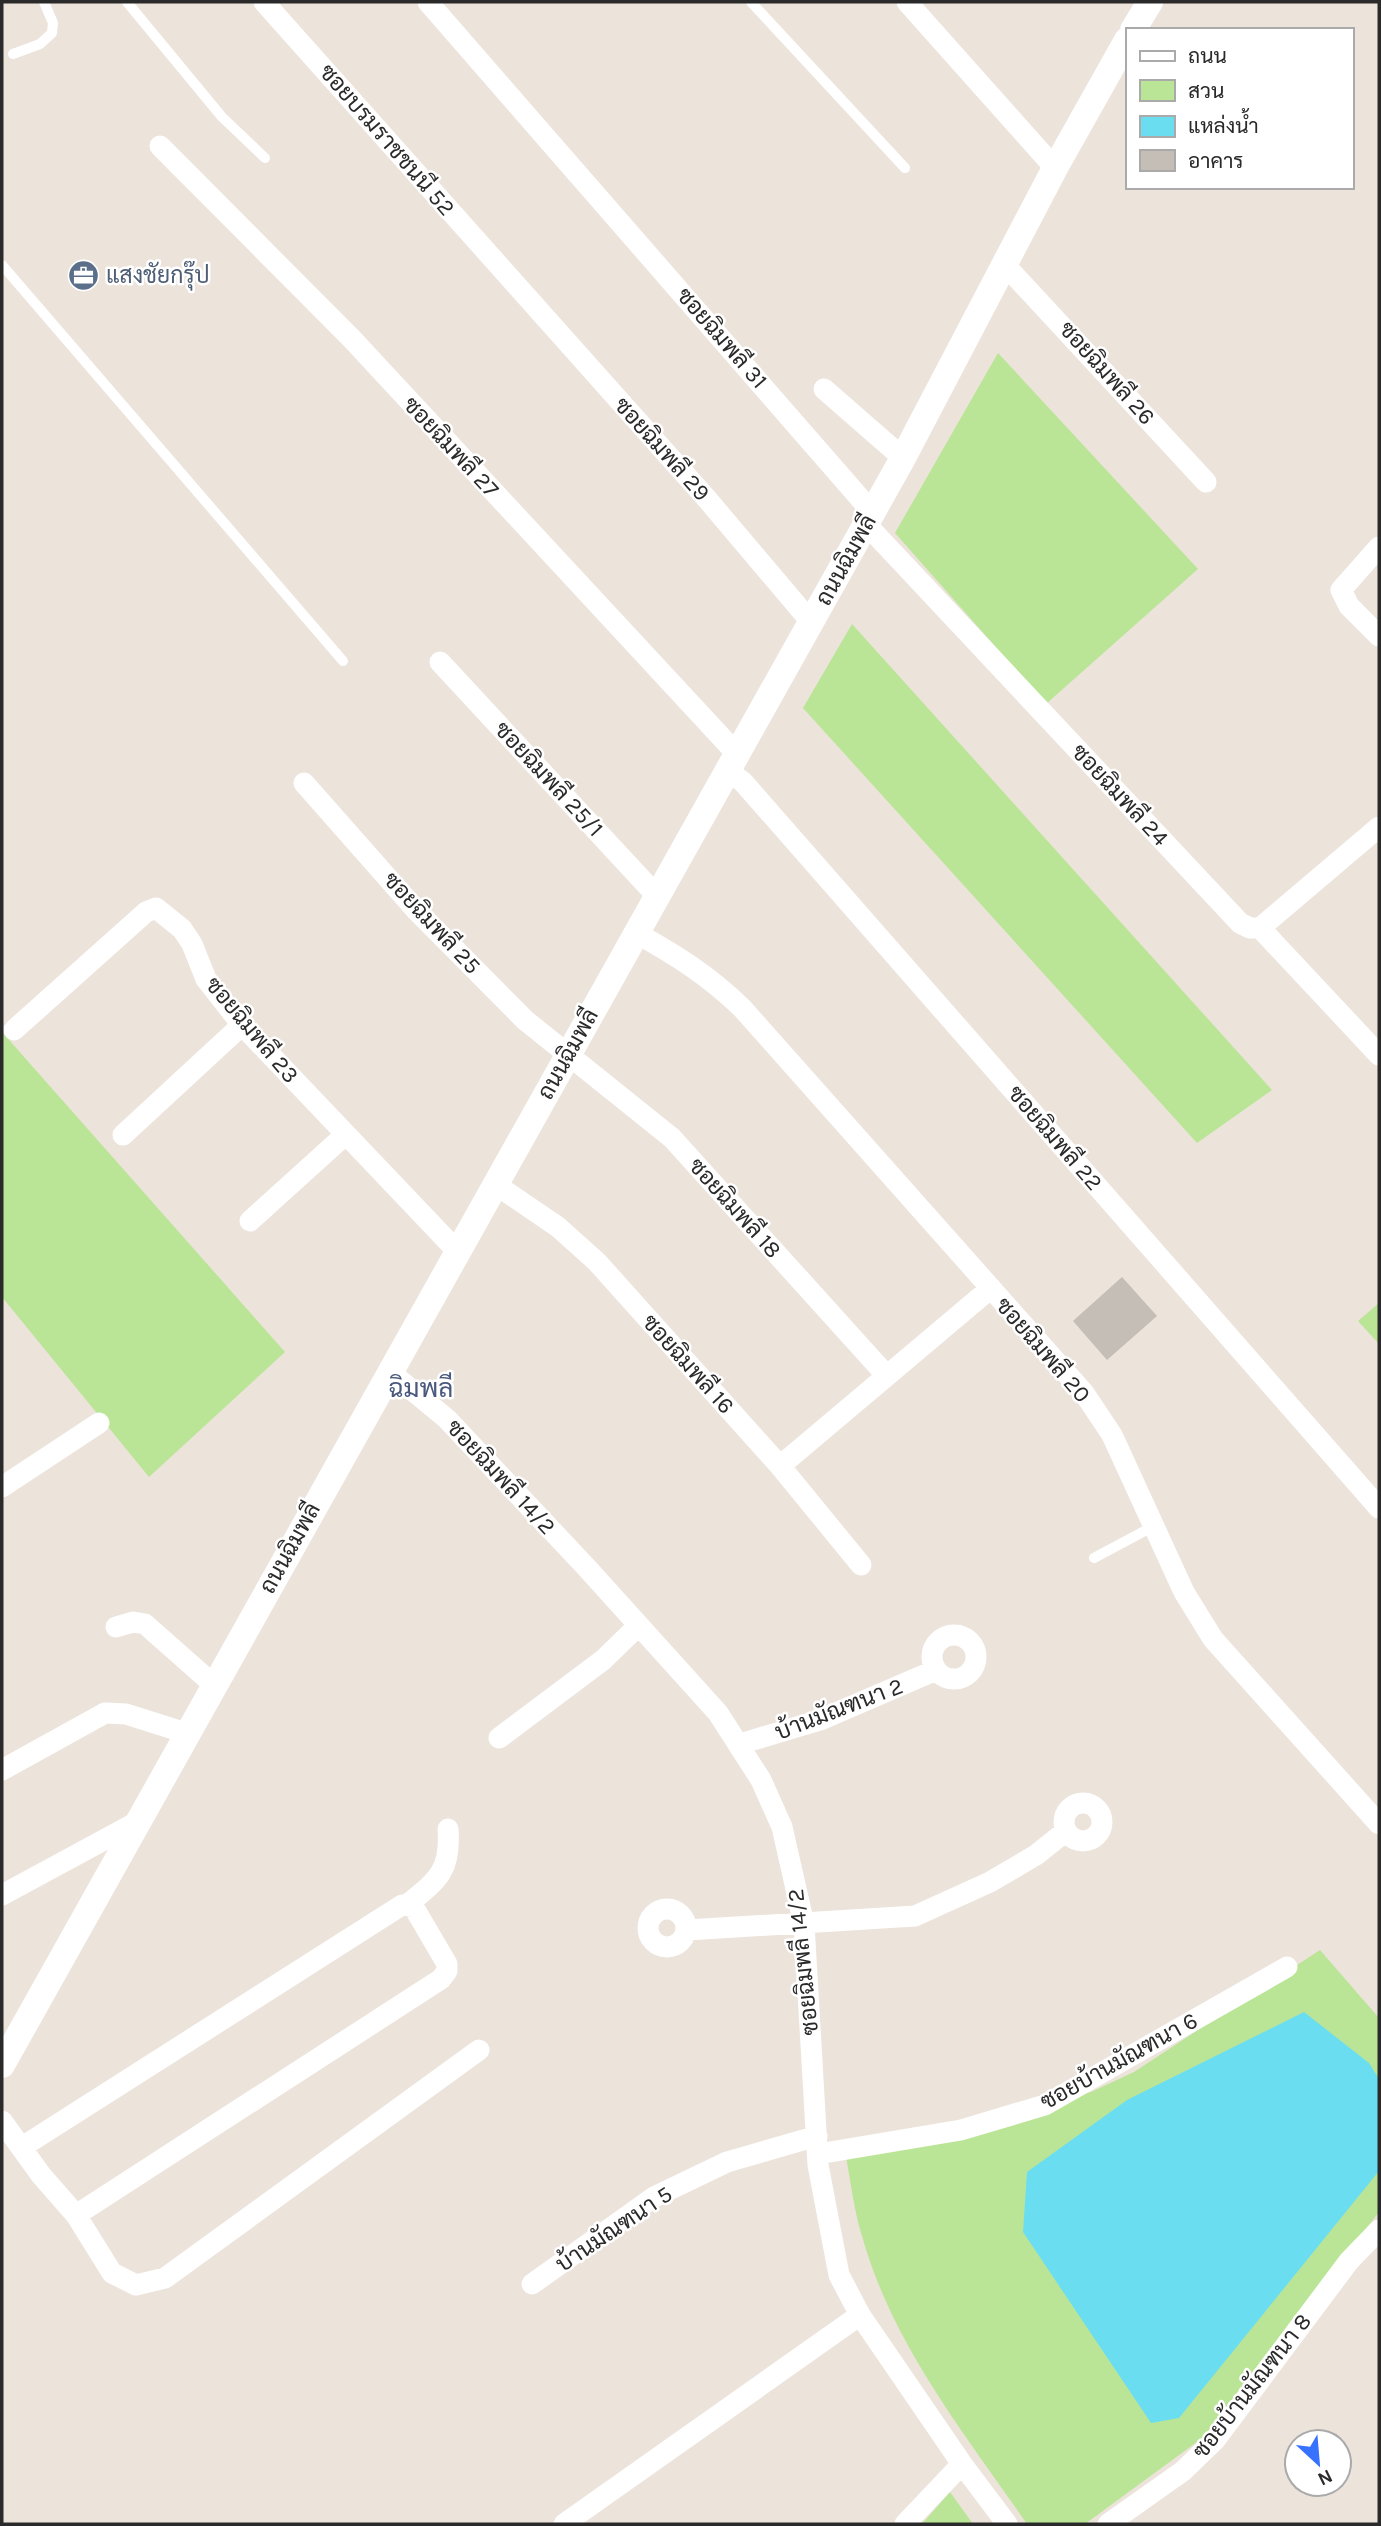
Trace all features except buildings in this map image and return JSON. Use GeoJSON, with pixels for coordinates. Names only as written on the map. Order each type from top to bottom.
{"type":"FeatureCollection","features":[{"type":"Feature","properties":{"kind":"street","name":"ซอยบรมราชชนนี 52"},"geometry":{"type":"LineString","coordinates":[[264,2],[509,279]]}},
{"type":"Feature","properties":{"kind":"street","name":"ซอยฉิมพลี 31"},"geometry":{"type":"LineString","coordinates":[[428,2],[572,164],[869,518]]}},
{"type":"Feature","properties":{"kind":"street"},"geometry":{"type":"LineString","coordinates":[[907,2],[1055,168]]}},
{"type":"Feature","properties":{"kind":"street"},"geometry":{"type":"LineString","coordinates":[[1134,28],[1150,2]]}},
{"type":"Feature","properties":{"kind":"street","name":"ถนนฉิมพลี"},"geometry":{"type":"LineString","coordinates":[[2,2065],[903,458],[1055,168],[1126,42]]}},
{"type":"Feature","properties":{"kind":"street","name":"ซอยฉิมพลี 27"},"geometry":{"type":"LineString","coordinates":[[160,145],[352,339],[732,762]]}},
{"type":"Feature","properties":{"kind":"street","name":"ซอยฉิมพลี 26"},"geometry":{"type":"LineString","coordinates":[[1005,265],[1206,482]]}},
{"type":"Feature","properties":{"kind":"street","name":"ซอยฉิมพลี 29"},"geometry":{"type":"LineString","coordinates":[[509,279],[707,499],[811,622]]}},
{"type":"Feature","properties":{"kind":"street"},"geometry":{"type":"LineString","coordinates":[[824,389],[903,458]]}},
{"type":"Feature","properties":{"kind":"street","name":"ซอยฉิมพลี 24"},"geometry":{"type":"LineString","coordinates":[[869,518],[1240,923],[1250,928],[1260,928],[1379,1055]]}},
{"type":"Feature","properties":{"kind":"street"},"geometry":{"type":"LineString","coordinates":[[1379,547],[1341,590],[1349,606],[1379,636]]}},
{"type":"Feature","properties":{"kind":"street","name":"ซอยฉิมพลี 25/1"},"geometry":{"type":"LineString","coordinates":[[440,662],[657,896]]}},
{"type":"Feature","properties":{"kind":"street","name":"ซอยฉิมพลี 22"},"geometry":{"type":"LineString","coordinates":[[732,762],[743,782],[1379,1508]]}},
{"type":"Feature","properties":{"kind":"street","name":"ซอยฉิมพลี 25"},"geometry":{"type":"LineString","coordinates":[[304,783],[416,910],[524,1020],[567,1056]]}},
{"type":"Feature","properties":{"kind":"street"},"geometry":{"type":"LineString","coordinates":[[1260,928],[1379,829]]}},
{"type":"Feature","properties":{"kind":"street","name":"ซอยฉิมพลี 23"},"geometry":{"type":"LineString","coordinates":[[14,1030],[146,912],[156,908],[182,929],[192,944],[206,979],[242,1025],[458,1252]]}},
{"type":"Feature","properties":{"kind":"street","name":"ซอยฉิมพลี 20"},"geometry":{"type":"LineString","coordinates":[[636,933],[679,955],[710,978],[742,1008],[1083,1393],[1112,1436],[1184,1592],[1213,1639],[1379,1824]]}},
{"type":"Feature","properties":{"kind":"street"},"geometry":{"type":"LineString","coordinates":[[123,1135],[242,1025]]}},
{"type":"Feature","properties":{"kind":"street","name":"ซอยฉิมพลี 18"},"geometry":{"type":"LineString","coordinates":[[567,1056],[648,1116],[672,1138],[887,1376]]}},
{"type":"Feature","properties":{"kind":"street"},"geometry":{"type":"LineString","coordinates":[[250,1221],[345,1135]]}},
{"type":"Feature","properties":{"kind":"street","name":"ซอยฉิมพลี 16"},"geometry":{"type":"LineString","coordinates":[[495,1184],[577,1241],[780,1466],[861,1565]]}},
{"type":"Feature","properties":{"kind":"street"},"geometry":{"type":"LineString","coordinates":[[780,1466],[991,1288]]}},
{"type":"Feature","properties":{"kind":"street","name":"ซอยฉิมพลี 14/2"},"geometry":{"type":"LineString","coordinates":[[389,1371],[447,1419],[718,1713],[740,1744],[782,1827],[804,1924],[817,2145],[839,2275],[860,2315],[962,2464],[1007,2524]]}},
{"type":"Feature","properties":{"kind":"street"},"geometry":{"type":"LineString","coordinates":[[2,1487],[99,1423]]}},
{"type":"Feature","properties":{"kind":"street"},"geometry":{"type":"LineString","coordinates":[[116,1627],[133,1622],[145,1624],[214,1685]]}},
{"type":"Feature","properties":{"kind":"street"},"geometry":{"type":"LineString","coordinates":[[499,1738],[603,1660],[638,1626]]}},
{"type":"Feature","properties":{"kind":"street","name":"บ้านมัณฑนา 2"},"geometry":{"type":"LineString","coordinates":[[740,1744],[820,1720],[936,1670]]}},
{"type":"Feature","properties":{"kind":"street"},"geometry":{"type":"LineString","coordinates":[[2,1770],[106,1713],[126,1714],[186,1733]]}},
{"type":"Feature","properties":{"kind":"street"},"geometry":{"type":"LineString","coordinates":[[2,1895],[136,1822]]}},
{"type":"Feature","properties":{"kind":"street"},"geometry":{"type":"LineString","coordinates":[[22,2147],[402,1905],[408,1904],[439,1875],[450,1856],[448,1829]]}},
{"type":"Feature","properties":{"kind":"street"},"geometry":{"type":"LineString","coordinates":[[687,1930],[915,1916],[990,1882],[1036,1855],[1066,1831]]}},
{"type":"Feature","properties":{"kind":"street"},"geometry":{"type":"LineString","coordinates":[[76,2214],[441,1979],[447,1971],[447,1964],[413,1906],[408,1904]]}},
{"type":"Feature","properties":{"kind":"street","name":"ซอยบ้านมัณฑนา 6"},"geometry":{"type":"LineString","coordinates":[[817,2145],[961,2130],[1045,2105],[1287,1968]]}},
{"type":"Feature","properties":{"kind":"street"},"geometry":{"type":"LineString","coordinates":[[2,2121],[41,2175],[76,2214],[112,2273],[135,2285],[165,2278],[480,2050]]}},
{"type":"Feature","properties":{"kind":"street","name":"บ้านมัณฑนา 5"},"geometry":{"type":"LineString","coordinates":[[532,2284],[654,2197],[727,2162],[817,2145]]}},
{"type":"Feature","properties":{"kind":"street","name":"ซอยบ้านมัณฑนา 8"},"geometry":{"type":"LineString","coordinates":[[1108,2524],[1183,2471],[1215,2440],[1349,2261],[1379,2230]]}},
{"type":"Feature","properties":{"kind":"street"},"geometry":{"type":"LineString","coordinates":[[564,2524],[860,2315]]}},
{"type":"Feature","properties":{"kind":"street"},"geometry":{"type":"LineString","coordinates":[[905,2524],[962,2464]]}},
{"type":"Feature","properties":{"kind":"lane"},"geometry":{"type":"LineString","coordinates":[[13,54],[40,44],[52,33],[53,23],[44,2]]}},
{"type":"Feature","properties":{"kind":"lane"},"geometry":{"type":"LineString","coordinates":[[127,2],[197,88],[265,159]]}},
{"type":"Feature","properties":{"kind":"lane"},"geometry":{"type":"LineString","coordinates":[[751,2],[905,167]]}},
{"type":"Feature","properties":{"kind":"lane"},"geometry":{"type":"LineString","coordinates":[[2,265],[343,661]]}},
{"type":"Feature","properties":{"kind":"lane"},"geometry":{"type":"LineString","coordinates":[[1094,1558],[1152,1527]]}},
{"type":"Feature","properties":{"kind":"green space"},"geometry":{"type":"Polygon","coordinates":[[[998,353],[1198,569],[1046,704],[895,533],[998,353]]]}},
{"type":"Feature","properties":{"kind":"green space"},"geometry":{"type":"Polygon","coordinates":[[[852,624],[1272,1090],[1197,1143],[803,708],[852,624]]]}},
{"type":"Feature","properties":{"kind":"green space"},"geometry":{"type":"Polygon","coordinates":[[[2,1032],[285,1352],[149,1477],[2,1297],[2,1032]]]}},
{"type":"Feature","properties":{"kind":"green space"},"geometry":{"type":"Polygon","coordinates":[[[1379,1303],[1379,1344],[1358,1321],[1379,1303]]]}},
{"type":"Feature","properties":{"kind":"green space"},"geometry":{"type":"Polygon","coordinates":[[[1320,1950],[1379,2018],[1379,2212],[1205,2436],[1085,2524],[1027,2524],[932,2387],[892,2314],[875,2276],[859,2226],[846,2157],[1091,2092],[1134,2072],[1320,1950]]]}},
{"type":"Feature","properties":{"kind":"green space"},"geometry":{"type":"Polygon","coordinates":[[[950,2492],[973,2524],[922,2524],[950,2492]]]}},
{"type":"Feature","properties":{"kind":"water"},"geometry":{"type":"Polygon","coordinates":[[[1304,2012],[1369,2063],[1379,2079],[1379,2171],[1179,2418],[1151,2423],[1023,2232],[1027,2172],[1127,2100],[1304,2012]]]}},
{"type":"Feature","properties":{"kind":"place","name":"แสงชัยกรุ๊ป"},"geometry":{"type":"Point","coordinates":[83,275]}},
{"type":"Feature","properties":{"kind":"district","name":"ฉิมพลี"},"geometry":{"type":"Point","coordinates":[421,1388]}}]}
